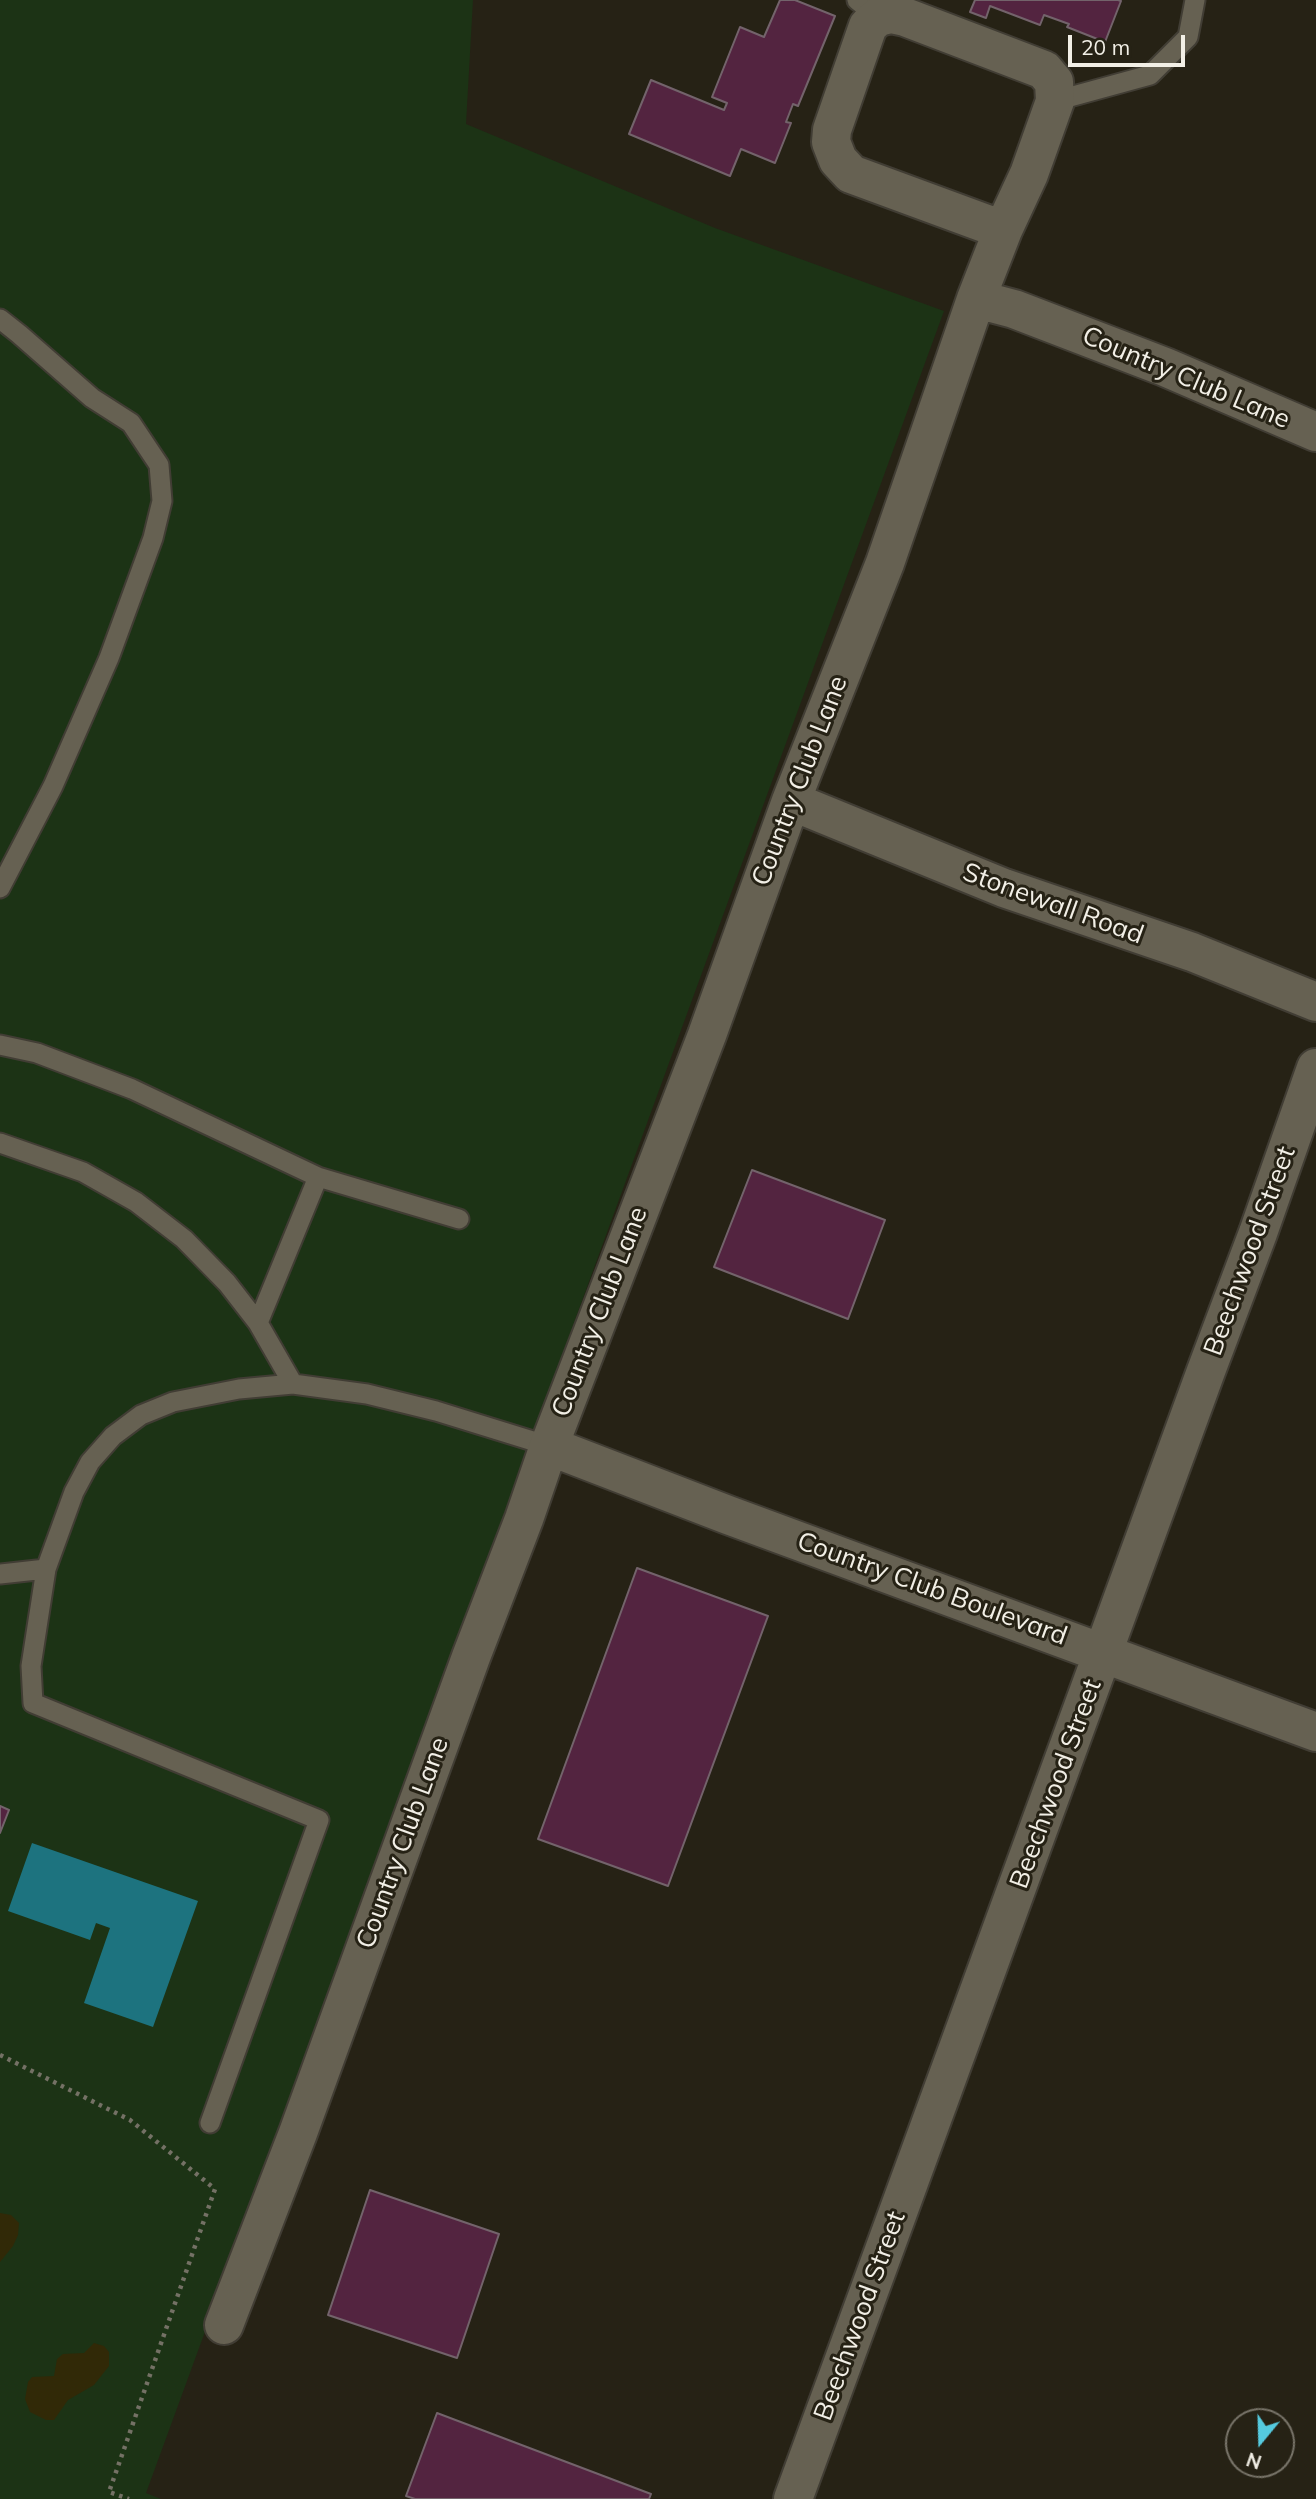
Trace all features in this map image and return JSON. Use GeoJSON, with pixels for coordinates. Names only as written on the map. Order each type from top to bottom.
{"type":"FeatureCollection","features":[{"type":"Feature","properties":{"kind":"street"},"geometry":{"type":"LineString","coordinates":[[1003,230],[851,174],[838,160],[831,142],[832,130],[868,26],[868,9],[905,17],[1044,70],[1054,82],[1055,101]]}},
{"type":"Feature","properties":{"kind":"street","name":"Country Club Lane"},"geometry":{"type":"LineString","coordinates":[[224,2325],[298,2133],[549,1446],[707,1035],[791,801],[884,563],[976,299],[1029,174],[1055,101]]}},
{"type":"Feature","properties":{"kind":"street","name":"Country Club Lane"},"geometry":{"type":"LineString","coordinates":[[976,299],[1014,309],[1165,367],[1316,432]]}},
{"type":"Feature","properties":{"kind":"street","name":"Stonewall Road"},"geometry":{"type":"LineString","coordinates":[[791,801],[1004,888],[1192,952],[1316,1002]]}},
{"type":"Feature","properties":{"kind":"street","name":"Beechwood Street"},"geometry":{"type":"LineString","coordinates":[[793,2499],[1258,1233],[1316,1068]]}},
{"type":"Feature","properties":{"kind":"street","name":"Country Club Boulevard"},"geometry":{"type":"LineString","coordinates":[[549,1446],[728,1515],[1316,1732]]}},
{"type":"Feature","properties":{"kind":"lane"},"geometry":{"type":"LineString","coordinates":[[1055,101],[1150,75],[1188,37],[1195,0]]}},
{"type":"Feature","properties":{"kind":"lane"},"geometry":{"type":"LineString","coordinates":[[0,319],[92,398],[131,424],[159,465],[162,501],[153,538],[109,658],[53,786],[0,888]]}},
{"type":"Feature","properties":{"kind":"lane"},"geometry":{"type":"LineString","coordinates":[[0,1045],[37,1053],[132,1089],[318,1177],[459,1219]]}},
{"type":"Feature","properties":{"kind":"lane"},"geometry":{"type":"LineString","coordinates":[[0,1143],[83,1172],[136,1202],[184,1239],[227,1283],[258,1323],[293,1384]]}},
{"type":"Feature","properties":{"kind":"lane"},"geometry":{"type":"LineString","coordinates":[[258,1323],[318,1177]]}},
{"type":"Feature","properties":{"kind":"lane"},"geometry":{"type":"LineString","coordinates":[[210,2123],[319,1820],[33,1703],[31,1665],[46,1569],[74,1492],[90,1462],[113,1436],[141,1415],[173,1402],[239,1389],[293,1384],[367,1394],[436,1411],[549,1446]]}},
{"type":"Feature","properties":{"kind":"lane"},"geometry":{"type":"LineString","coordinates":[[0,1574],[46,1569]]}},
{"type":"Feature","properties":{"kind":"path"},"geometry":{"type":"LineString","coordinates":[[0,2055],[130,2120],[215,2189],[109,2492],[129,2499]]}},
{"type":"Feature","properties":{"kind":"green space"},"geometry":{"type":"Polygon","coordinates":[[[0,0],[473,0],[466,124],[715,228],[944,311],[146,2493],[161,2499],[0,2499],[0,0]]]}},
{"type":"Feature","properties":{"kind":"sand"},"geometry":{"type":"Polygon","coordinates":[[[0,2213],[11,2215],[19,2223],[13,2246],[0,2262],[0,2213]]]}},
{"type":"Feature","properties":{"kind":"sand"},"geometry":{"type":"Polygon","coordinates":[[[94,2343],[104,2346],[109,2352],[109,2366],[94,2385],[68,2400],[54,2420],[46,2420],[30,2412],[25,2399],[28,2382],[32,2377],[54,2376],[57,2359],[63,2354],[84,2353],[94,2343]]]}},
{"type":"Feature","properties":{"kind":"water"},"geometry":{"type":"Polygon","coordinates":[[[32,1843],[198,1901],[153,2027],[84,2003],[110,1928],[96,1923],[90,1940],[8,1911],[32,1843]]]}},
{"type":"Feature","properties":{"kind":"building"},"geometry":{"type":"Polygon","coordinates":[[[780,0],[795,0],[835,16],[798,106],[793,104],[786,122],[791,123],[775,163],[741,149],[730,176],[629,134],[651,80],[724,110],[727,103],[712,97],[740,27],[764,37],[780,0]]]}},
{"type":"Feature","properties":{"kind":"building"},"geometry":{"type":"Polygon","coordinates":[[[975,0],[1121,1],[1105,42],[1044,15],[1040,25],[990,6],[986,18],[970,12],[975,0]]]}},
{"type":"Feature","properties":{"kind":"building"},"geometry":{"type":"Polygon","coordinates":[[[752,1170],[885,1220],[848,1319],[714,1267],[752,1170]]]}},
{"type":"Feature","properties":{"kind":"building"},"geometry":{"type":"Polygon","coordinates":[[[637,1568],[768,1616],[668,1886],[538,1839],[637,1568]]]}},
{"type":"Feature","properties":{"kind":"building"},"geometry":{"type":"Polygon","coordinates":[[[0,1806],[9,1810],[0,1833],[0,1806]]]}},
{"type":"Feature","properties":{"kind":"building"},"geometry":{"type":"Polygon","coordinates":[[[370,2190],[499,2234],[457,2358],[328,2315],[370,2190]]]}},
{"type":"Feature","properties":{"kind":"building"},"geometry":{"type":"Polygon","coordinates":[[[437,2413],[651,2494],[649,2499],[415,2499],[406,2496],[437,2413]]]}}]}
